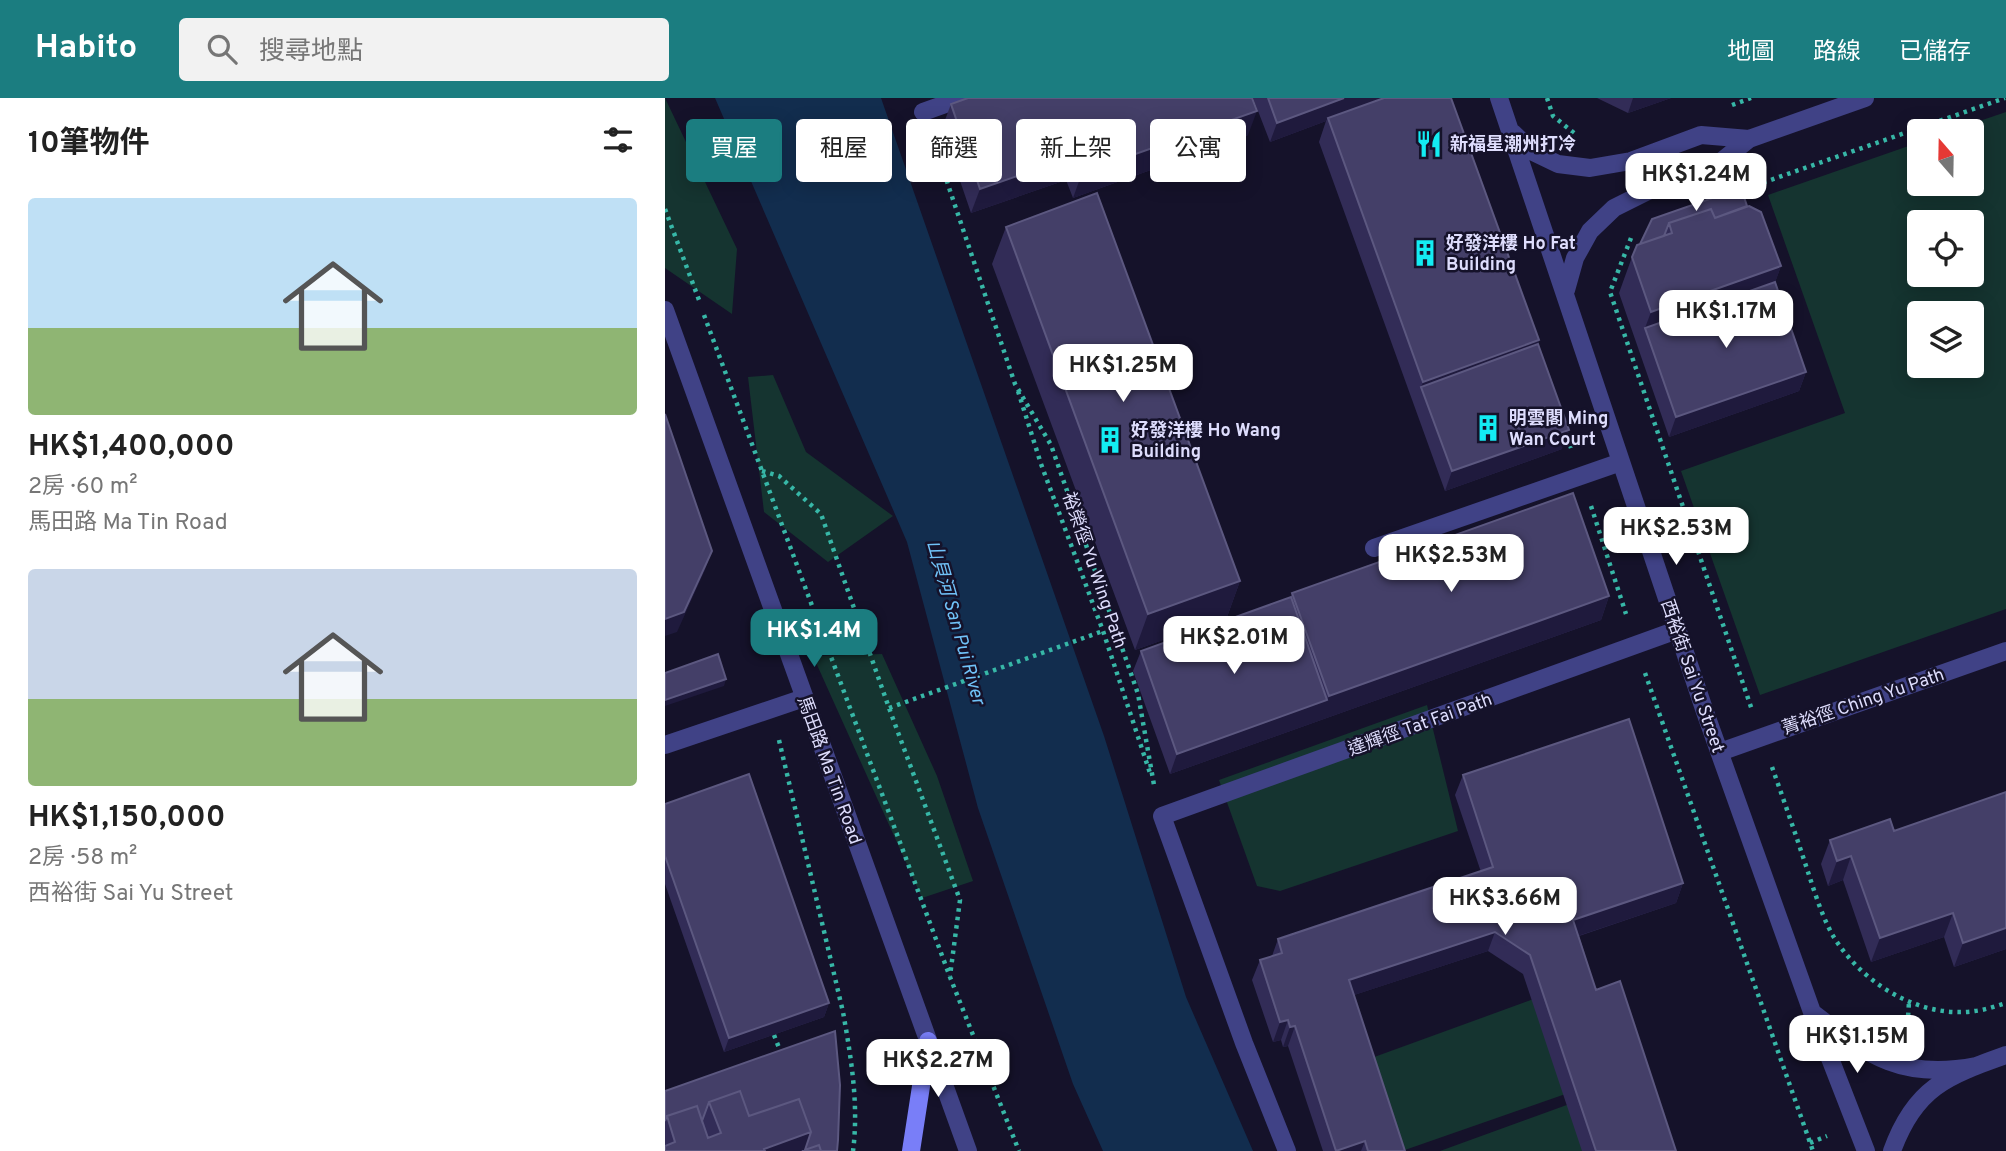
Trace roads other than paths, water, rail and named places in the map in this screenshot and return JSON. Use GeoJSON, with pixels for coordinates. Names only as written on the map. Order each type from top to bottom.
{"type":"FeatureCollection","features":[{"type":"Feature","properties":{"kind":"street"},"geometry":{"type":"LineString","coordinates":[[923,112],[962,98]]}},
{"type":"Feature","properties":{"kind":"street","name":"西裕街 Sai Yu Street"},"geometry":{"type":"LineString","coordinates":[[1499,98],[1566,291],[1677,631],[1812,1012],[1865,1151]]}},
{"type":"Feature","properties":{"kind":"street"},"geometry":{"type":"LineString","coordinates":[[1566,291],[1574,258],[1590,231],[1614,208],[1647,191],[1712,169],[1749,139],[1865,98]]}},
{"type":"Feature","properties":{"kind":"street"},"geometry":{"type":"LineString","coordinates":[[1511,132],[1533,152],[1558,164],[1590,168],[1631,161],[1701,135],[1749,139]]}},
{"type":"Feature","properties":{"kind":"street","name":"馬田路 Ma Tin Road"},"geometry":{"type":"LineString","coordinates":[[665,310],[968,1151]]}},
{"type":"Feature","properties":{"kind":"street"},"geometry":{"type":"LineString","coordinates":[[1374,548],[1621,462]]}},
{"type":"Feature","properties":{"kind":"street","name":"達輝徑 Tat Fai Path"},"geometry":{"type":"LineString","coordinates":[[1287,1151],[1244,1043],[1162,816],[1677,631]]}},
{"type":"Feature","properties":{"kind":"street","name":"菁裕徑 Ching Yu Path"},"geometry":{"type":"LineString","coordinates":[[1720,752],[2006,651]]}},
{"type":"Feature","properties":{"kind":"street"},"geometry":{"type":"LineString","coordinates":[[665,746],[804,698]]}},
{"type":"Feature","properties":{"kind":"street"},"geometry":{"type":"LineString","coordinates":[[1812,1012],[1851,1042],[1876,1057],[1904,1068],[1928,1072],[1976,1066]]}},
{"type":"Feature","properties":{"kind":"street"},"geometry":{"type":"LineString","coordinates":[[911,1151],[927,1041]]}},
{"type":"Feature","properties":{"kind":"street"},"geometry":{"type":"LineString","coordinates":[[1892,1151],[1908,1117],[1926,1094],[1949,1076],[2006,1055]]}},
{"type":"Feature","properties":{"kind":"water","name":"山貝河 San Pui River"},"geometry":{"type":"Polygon","coordinates":[[[715,98],[881,98],[888,119],[796,119],[796,182],[892,182],[892,129],[906,170],[906,182],[910,182],[1104,736],[1186,997],[1253,1151],[1103,1151],[1073,1084],[978,808],[907,542],[751,182],[782,182],[782,119],[724,119],[715,98]]]}},
{"type":"Feature","properties":{"kind":"place","name":"新福星潮州打冷"},"geometry":{"type":"Point","coordinates":[1429,144]}},
{"type":"Feature","properties":{"kind":"place","name":"好發洋樓 Ho Fat Building"},"geometry":{"type":"Point","coordinates":[1425,253]}},
{"type":"Feature","properties":{"kind":"place","name":"明雲閣 Ming Wan Court"},"geometry":{"type":"Point","coordinates":[1488,428]}},
{"type":"Feature","properties":{"kind":"place","name":"好發洋樓 Ho Wang Building"},"geometry":{"type":"Point","coordinates":[1110,440]}}]}
